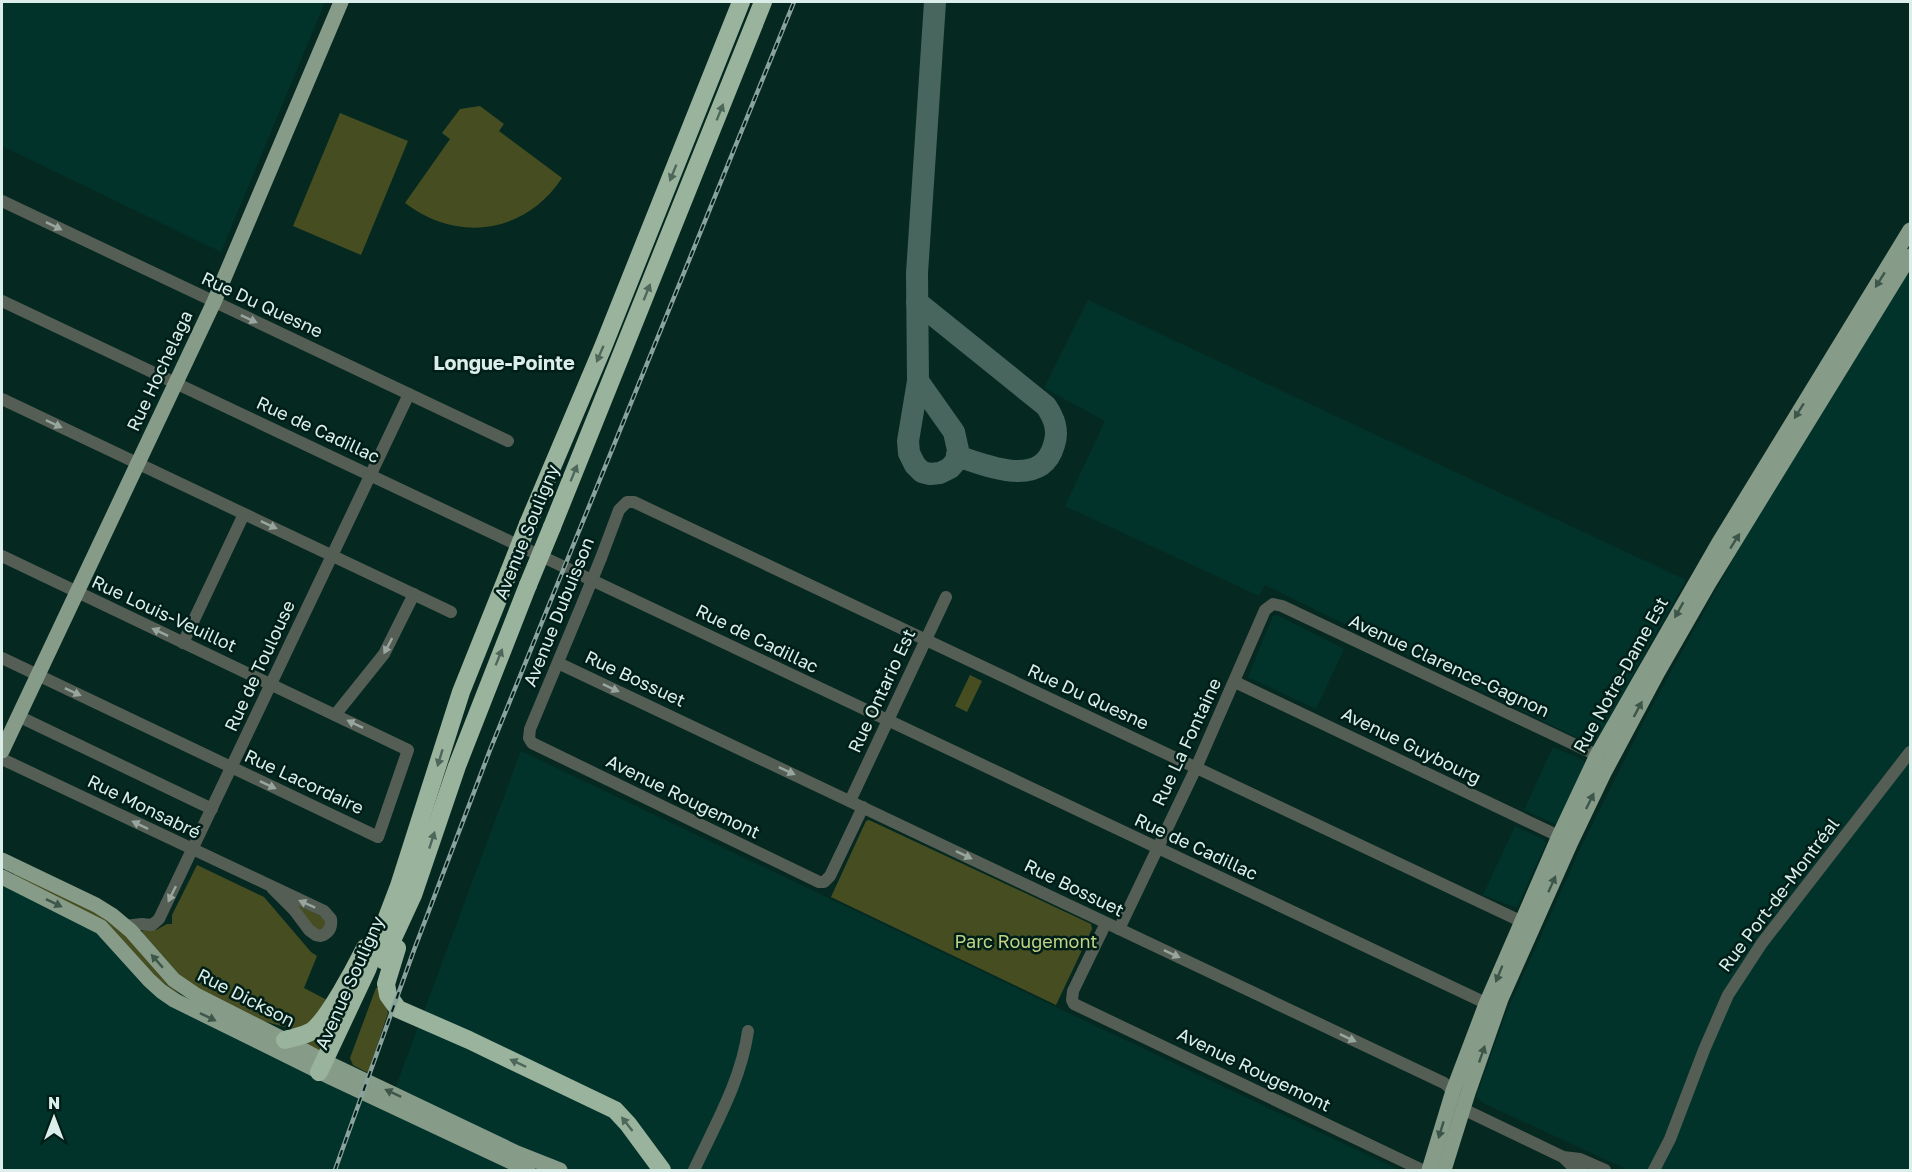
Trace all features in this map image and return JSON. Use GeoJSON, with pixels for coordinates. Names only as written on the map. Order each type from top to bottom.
{"type":"FeatureCollection","features":[{"type":"Feature","properties":{"kind":"highway","name":"Avenue Souligny"},"geometry":{"type":"LineString","coordinates":[[406,890],[461,692],[741,2]]}},
{"type":"Feature","properties":{"kind":"highway","name":"Avenue Souligny"},"geometry":{"type":"LineString","coordinates":[[327,1069],[406,890],[763,2]]}},
{"type":"Feature","properties":{"kind":"highway"},"geometry":{"type":"LineString","coordinates":[[285,1040],[309,1033],[324,1017],[406,890]]}},
{"type":"Feature","properties":{"kind":"highway"},"geometry":{"type":"LineString","coordinates":[[406,890],[387,979],[388,995],[394,1005],[404,1012],[469,1040],[615,1110],[662,1170]]}},
{"type":"Feature","properties":{"kind":"main road","name":"Rue Hochelaga"},"geometry":{"type":"LineString","coordinates":[[2,751],[214,302],[341,2]]}},
{"type":"Feature","properties":{"kind":"main road","name":"Rue Notre-Dame Est"},"geometry":{"type":"LineString","coordinates":[[1771,470],[1911,230]]}},
{"type":"Feature","properties":{"kind":"main road","name":"Rue Notre-Dame Est"},"geometry":{"type":"LineString","coordinates":[[1429,1170],[1453,1091],[1565,839],[1690,591],[1911,256]]}},
{"type":"Feature","properties":{"kind":"main road","name":"Rue Dickson"},"geometry":{"type":"LineString","coordinates":[[2,860],[102,908],[125,926],[169,975],[184,988],[285,1040],[327,1069],[528,1170]]}},
{"type":"Feature","properties":{"kind":"main road","name":"Rue Dickson"},"geometry":{"type":"LineString","coordinates":[[2,877],[101,927],[149,980],[167,996],[327,1069],[560,1170]]}},
{"type":"Feature","properties":{"kind":"main road","name":"Rue Notre-Dame Est"},"geometry":{"type":"LineString","coordinates":[[1444,1170],[1492,1006]]}},
{"type":"Feature","properties":{"kind":"street","name":"Rue Du Quesne"},"geometry":{"type":"LineString","coordinates":[[2,201],[508,441]]}},
{"type":"Feature","properties":{"kind":"street","name":"Rue de Cadillac"},"geometry":{"type":"LineString","coordinates":[[2,301],[1492,1006]]}},
{"type":"Feature","properties":{"kind":"street","name":"Rue de Toulouse"},"geometry":{"type":"LineString","coordinates":[[125,926],[157,923],[409,394]]}},
{"type":"Feature","properties":{"kind":"street"},"geometry":{"type":"LineString","coordinates":[[2,399],[451,612]]}},
{"type":"Feature","properties":{"kind":"street","name":"Rue Du Quesne"},"geometry":{"type":"LineString","coordinates":[[627,502],[638,503],[1527,924]]}},
{"type":"Feature","properties":{"kind":"street","name":"Avenue Dubuisson"},"geometry":{"type":"LineString","coordinates":[[529,738],[530,729],[619,510],[627,502]]}},
{"type":"Feature","properties":{"kind":"street"},"geometry":{"type":"LineString","coordinates":[[183,643],[244,514]]}},
{"type":"Feature","properties":{"kind":"street","name":"Rue Louis-Veuillot"},"geometry":{"type":"LineString","coordinates":[[2,556],[408,750]]}},
{"type":"Feature","properties":{"kind":"street"},"geometry":{"type":"LineString","coordinates":[[335,715],[384,654],[414,594]]}},
{"type":"Feature","properties":{"kind":"street","name":"Rue Ontario Est"},"geometry":{"type":"LineString","coordinates":[[849,801],[946,597]]}},
{"type":"Feature","properties":{"kind":"street","name":"Avenue Clarence-Gagnon"},"geometry":{"type":"LineString","coordinates":[[1273,604],[1282,606],[1604,758]]}},
{"type":"Feature","properties":{"kind":"street","name":"Rue La Fontaine"},"geometry":{"type":"LineString","coordinates":[[1119,929],[1196,768],[1265,610],[1273,604]]}},
{"type":"Feature","properties":{"kind":"street","name":"Rue Lacordaire"},"geometry":{"type":"LineString","coordinates":[[2,658],[378,837],[408,750]]}},
{"type":"Feature","properties":{"kind":"street","name":"Rue Bossuet"},"geometry":{"type":"LineString","coordinates":[[558,663],[1444,1083],[1453,1091],[1457,1102],[1463,1109]]}},
{"type":"Feature","properties":{"kind":"street","name":"Avenue Guybourg"},"geometry":{"type":"LineString","coordinates":[[1235,682],[1565,839]]}},
{"type":"Feature","properties":{"kind":"street"},"geometry":{"type":"LineString","coordinates":[[18,716],[212,809]]}},
{"type":"Feature","properties":{"kind":"street","name":"Avenue Rougemont"},"geometry":{"type":"LineString","coordinates":[[529,738],[548,751],[814,880],[824,882],[830,876],[863,807]]}},
{"type":"Feature","properties":{"kind":"street","name":"Rue Port-de-Montréal"},"geometry":{"type":"LineString","coordinates":[[1654,1170],[1670,1139],[1728,995],[1769,934],[1911,752]]}},
{"type":"Feature","properties":{"kind":"street","name":"Rue Monsabré"},"geometry":{"type":"LineString","coordinates":[[2,759],[324,911],[331,919],[331,927],[321,936],[312,933],[294,910],[272,888]]}},
{"type":"Feature","properties":{"kind":"street","name":"Avenue Rougemont"},"geometry":{"type":"LineString","coordinates":[[1106,922],[1073,991],[1072,1000],[1080,1007],[1422,1170]]}},
{"type":"Feature","properties":{"kind":"street"},"geometry":{"type":"LineString","coordinates":[[694,1170],[737,1079],[748,1031]]}},
{"type":"Feature","properties":{"kind":"street"},"geometry":{"type":"LineString","coordinates":[[1463,1109],[1563,1157],[1580,1159],[1605,1170]]}},
{"type":"Feature","properties":{"kind":"street"},"geometry":{"type":"LineString","coordinates":[[1563,1157],[1573,1167],[1581,1170]]}},
{"type":"Feature","properties":{"kind":"shaded area"},"geometry":{"type":"Polygon","coordinates":[[[2,2],[325,2],[221,252],[2,146],[2,2]]]}},
{"type":"Feature","properties":{"kind":"shaded area"},"geometry":{"type":"Polygon","coordinates":[[[1910,261],[1910,1170],[1623,1170],[1624,1168],[1485,1104],[1476,1097],[1507,1011],[1581,847],[1645,719],[1788,459],[1910,261]]]}},
{"type":"Feature","properties":{"kind":"shaded area"},"geometry":{"type":"Polygon","coordinates":[[[1088,300],[1686,580],[1598,738],[1590,744],[1265,585],[1259,596],[1065,506],[1105,421],[1044,388],[1088,300]]]}},
{"type":"Feature","properties":{"kind":"shaded area"},"geometry":{"type":"Polygon","coordinates":[[[1277,615],[1344,649],[1316,709],[1248,677],[1273,616],[1277,615]]]}},
{"type":"Feature","properties":{"kind":"shaded area"},"geometry":{"type":"Polygon","coordinates":[[[1553,747],[1585,763],[1555,824],[1524,810],[1553,747]]]}},
{"type":"Feature","properties":{"kind":"shaded area"},"geometry":{"type":"Polygon","coordinates":[[[521,751],[1399,1170],[2,1170],[2,877],[91,920],[149,980],[389,1105],[521,751]]]}},
{"type":"Feature","properties":{"kind":"shaded area"},"geometry":{"type":"Polygon","coordinates":[[[1515,826],[1546,843],[1517,908],[1483,895],[1515,826]]]}},
{"type":"Feature","properties":{"kind":"green space"},"geometry":{"type":"Polygon","coordinates":[[[480,106],[504,124],[499,131],[562,178],[547,197],[529,211],[510,221],[489,226],[468,227],[446,224],[425,216],[405,203],[450,139],[442,133],[460,109],[480,106]]]}},
{"type":"Feature","properties":{"kind":"green space"},"geometry":{"type":"Polygon","coordinates":[[[340,113],[408,141],[361,255],[293,226],[340,113]]]}},
{"type":"Feature","properties":{"kind":"green space"},"geometry":{"type":"Polygon","coordinates":[[[970,675],[982,681],[967,712],[955,706],[970,675]]]}},
{"type":"Feature","properties":{"kind":"green space","name":"Parc Rougemont"},"geometry":{"type":"Polygon","coordinates":[[[869,820],[1091,924],[1092,929],[1056,1005],[831,897],[866,821],[869,820]]]}},
{"type":"Feature","properties":{"kind":"green space"},"geometry":{"type":"Polygon","coordinates":[[[197,865],[264,897],[317,956],[304,988],[329,1001],[314,1024],[295,1030],[263,1021],[206,994],[182,978],[142,932],[172,924],[172,915],[197,865]]]}},
{"type":"Feature","properties":{"kind":"green space"},"geometry":{"type":"Polygon","coordinates":[[[14,873],[81,904],[117,926],[180,994],[157,978],[106,922],[13,876],[14,873]]]}},
{"type":"Feature","properties":{"kind":"green space"},"geometry":{"type":"Polygon","coordinates":[[[298,905],[322,917],[326,921],[324,930],[316,930],[297,907],[298,905]]]}},
{"type":"Feature","properties":{"kind":"green space"},"geometry":{"type":"Polygon","coordinates":[[[351,983],[321,1051],[299,1042],[351,983]]]}},
{"type":"Feature","properties":{"kind":"green space"},"geometry":{"type":"Polygon","coordinates":[[[376,988],[381,988],[388,1013],[368,1073],[353,1065],[350,1058],[376,988]]]}},
{"type":"Feature","properties":{"kind":"taxiway"},"geometry":{"type":"LineString","coordinates":[[918,381],[954,432],[958,450],[956,461],[950,468],[940,473],[922,472],[915,465],[909,453],[908,441],[918,381],[917,273],[935,2]]}},
{"type":"Feature","properties":{"kind":"taxiway"},"geometry":{"type":"LineString","coordinates":[[917,302],[1046,406],[1055,424],[1054,445],[1047,459],[1037,467],[1025,471],[997,468],[957,456]]}},
{"type":"Feature","properties":{"kind":"railway"},"geometry":{"type":"LineString","coordinates":[[335,1170],[414,950],[490,750],[794,2]]}},
{"type":"Feature","properties":{"kind":"district","name":"Longue-Pointe"},"geometry":{"type":"Point","coordinates":[504,363]}}]}
